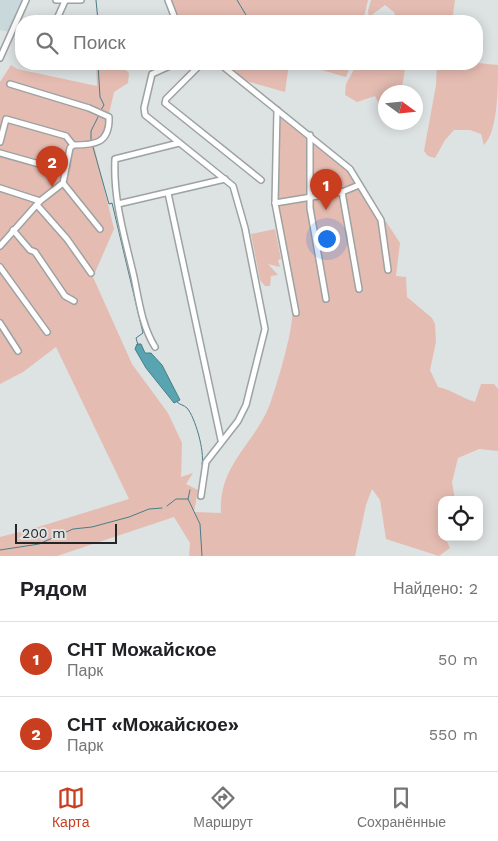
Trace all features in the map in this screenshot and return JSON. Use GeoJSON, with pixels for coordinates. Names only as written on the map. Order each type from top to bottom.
{"type":"FeatureCollection","features":[{"type":"Feature","properties":{"kind":"street"},"geometry":{"type":"LineString","coordinates":[[19,15],[26,0]]}},
{"type":"Feature","properties":{"kind":"street"},"geometry":{"type":"LineString","coordinates":[[56,0],[80,0]]}},
{"type":"Feature","properties":{"kind":"street"},"geometry":{"type":"LineString","coordinates":[[168,0],[174,15]]}},
{"type":"Feature","properties":{"kind":"street"},"geometry":{"type":"LineString","coordinates":[[59,15],[65,1]]}},
{"type":"Feature","properties":{"kind":"street"},"geometry":{"type":"LineString","coordinates":[[0,58],[15,25]]}},
{"type":"Feature","properties":{"kind":"street"},"geometry":{"type":"LineString","coordinates":[[161,70],[152,74],[144,108],[148,118],[233,186],[265,329],[246,405],[238,421],[221,440],[204,467],[201,496]]}},
{"type":"Feature","properties":{"kind":"street"},"geometry":{"type":"LineString","coordinates":[[195,70],[166,99],[165,103],[261,180]]}},
{"type":"Feature","properties":{"kind":"street"},"geometry":{"type":"LineString","coordinates":[[227,70],[346,164],[381,220],[388,270]]}},
{"type":"Feature","properties":{"kind":"street"},"geometry":{"type":"LineString","coordinates":[[10,84],[89,108],[109,117],[110,122],[100,142],[93,145],[73,145]]}},
{"type":"Feature","properties":{"kind":"street"},"geometry":{"type":"LineString","coordinates":[[277,110],[275,202],[296,313]]}},
{"type":"Feature","properties":{"kind":"street"},"geometry":{"type":"LineString","coordinates":[[0,142],[6,119],[66,136],[73,145]]}},
{"type":"Feature","properties":{"kind":"street"},"geometry":{"type":"LineString","coordinates":[[310,135],[309,197],[326,299]]}},
{"type":"Feature","properties":{"kind":"street"},"geometry":{"type":"LineString","coordinates":[[155,347],[144,321],[118,204],[114,183],[115,159],[179,143]]}},
{"type":"Feature","properties":{"kind":"street"},"geometry":{"type":"LineString","coordinates":[[0,246],[39,203],[63,183],[64,171],[73,145]]}},
{"type":"Feature","properties":{"kind":"street"},"geometry":{"type":"LineString","coordinates":[[0,153],[64,171]]}},
{"type":"Feature","properties":{"kind":"street"},"geometry":{"type":"LineString","coordinates":[[118,204],[224,179]]}},
{"type":"Feature","properties":{"kind":"street"},"geometry":{"type":"LineString","coordinates":[[63,183],[82,204],[100,229]]}},
{"type":"Feature","properties":{"kind":"street"},"geometry":{"type":"LineString","coordinates":[[275,202],[342,192],[359,185]]}},
{"type":"Feature","properties":{"kind":"street"},"geometry":{"type":"LineString","coordinates":[[0,188],[39,203],[91,273]]}},
{"type":"Feature","properties":{"kind":"street"},"geometry":{"type":"LineString","coordinates":[[342,192],[359,288]]}},
{"type":"Feature","properties":{"kind":"street"},"geometry":{"type":"LineString","coordinates":[[168,193],[221,440]]}},
{"type":"Feature","properties":{"kind":"street"},"geometry":{"type":"LineString","coordinates":[[13,230],[30,250],[35,252],[65,296],[74,301]]}},
{"type":"Feature","properties":{"kind":"street"},"geometry":{"type":"LineString","coordinates":[[0,267],[47,332]]}},
{"type":"Feature","properties":{"kind":"street"},"geometry":{"type":"LineString","coordinates":[[0,323],[18,351]]}},
{"type":"Feature","properties":{"kind":"shaded area"},"geometry":{"type":"Polygon","coordinates":[[[0,0],[22,0],[10,32],[0,30],[0,0]]]}},
{"type":"Feature","properties":{"kind":"shaded area"},"geometry":{"type":"Polygon","coordinates":[[[170,0],[368,0],[364,15],[176,15],[170,0]]]}},
{"type":"Feature","properties":{"kind":"shaded area"},"geometry":{"type":"Polygon","coordinates":[[[371,0],[455,0],[453,15],[395,15],[385,5],[372,15],[369,15],[371,0]]]}},
{"type":"Feature","properties":{"kind":"shaded area"},"geometry":{"type":"Polygon","coordinates":[[[483,64],[498,65],[495,120],[489,138],[484,145],[481,134],[470,130],[454,130],[445,140],[435,158],[428,156],[424,151],[436,85],[437,70],[483,70],[483,64]]]}},
{"type":"Feature","properties":{"kind":"shaded area"},"geometry":{"type":"Polygon","coordinates":[[[11,65],[15,70],[97,86],[96,70],[126,70],[129,73],[128,83],[114,92],[109,114],[112,116],[106,135],[94,146],[114,229],[93,277],[132,364],[168,413],[182,443],[181,477],[193,473],[186,484],[198,490],[194,512],[221,513],[222,496],[226,480],[232,467],[265,416],[271,401],[290,330],[292,312],[276,228],[273,200],[277,108],[348,163],[400,243],[396,276],[406,277],[407,297],[432,318],[435,324],[436,342],[430,370],[438,387],[475,402],[481,384],[494,384],[498,389],[498,451],[479,449],[458,458],[452,482],[454,496],[438,496],[438,541],[447,541],[450,548],[439,556],[386,539],[380,500],[372,489],[366,505],[355,556],[189,556],[190,543],[174,517],[57,556],[0,556],[0,537],[129,499],[56,347],[23,372],[0,384],[0,82],[11,65]]]}},
{"type":"Feature","properties":{"kind":"shaded area"},"geometry":{"type":"Polygon","coordinates":[[[232,70],[288,70],[285,92],[246,81],[232,70]]]}},
{"type":"Feature","properties":{"kind":"shaded area"},"geometry":{"type":"Polygon","coordinates":[[[321,70],[349,70],[346,77],[321,70]]]}},
{"type":"Feature","properties":{"kind":"shaded area"},"geometry":{"type":"Polygon","coordinates":[[[354,70],[405,70],[402,85],[378,85],[378,102],[375,96],[357,102],[345,95],[346,84],[354,70]]]}},
{"type":"Feature","properties":{"kind":"shaded area"},"geometry":{"type":"Polygon","coordinates":[[[275,229],[281,259],[278,260],[280,267],[268,264],[278,275],[271,276],[270,286],[265,286],[260,280],[251,234],[275,229]]]}},
{"type":"Feature","properties":{"kind":"water"},"geometry":{"type":"Polygon","coordinates":[[[137,344],[141,344],[145,353],[151,353],[162,365],[180,400],[174,403],[146,368],[135,349],[137,344]]]}},
{"type":"Feature","properties":{"kind":"waterway"},"geometry":{"type":"LineString","coordinates":[[96,0],[97,15]]}},
{"type":"Feature","properties":{"kind":"waterway"},"geometry":{"type":"LineString","coordinates":[[237,0],[246,15]]}},
{"type":"Feature","properties":{"kind":"waterway"},"geometry":{"type":"LineString","coordinates":[[98,70],[100,97],[104,105],[101,110]]}},
{"type":"Feature","properties":{"kind":"waterway"},"geometry":{"type":"LineString","coordinates":[[91,141],[91,131],[99,115]]}},
{"type":"Feature","properties":{"kind":"waterway"},"geometry":{"type":"LineString","coordinates":[[93,147],[109,204],[112,203],[143,333],[136,338],[138,345]]}},
{"type":"Feature","properties":{"kind":"waterway"},"geometry":{"type":"LineString","coordinates":[[177,402],[187,408],[193,419],[201,443],[202,464]]}},
{"type":"Feature","properties":{"kind":"waterway"},"geometry":{"type":"LineString","coordinates":[[190,490],[188,499],[200,524],[202,556]]}},
{"type":"Feature","properties":{"kind":"waterway"},"geometry":{"type":"LineString","coordinates":[[167,506],[176,499],[188,499]]}},
{"type":"Feature","properties":{"kind":"waterway"},"geometry":{"type":"LineString","coordinates":[[0,550],[39,544],[73,529],[92,527],[129,517],[149,509],[162,508]]}},
{"type":"Feature","properties":{"kind":"place","name":"СНТ «Можайское»"},"geometry":{"type":"Point","coordinates":[52,187]}},
{"type":"Feature","properties":{"kind":"place","name":"СНТ Можайское"},"geometry":{"type":"Point","coordinates":[326,210]}}]}
